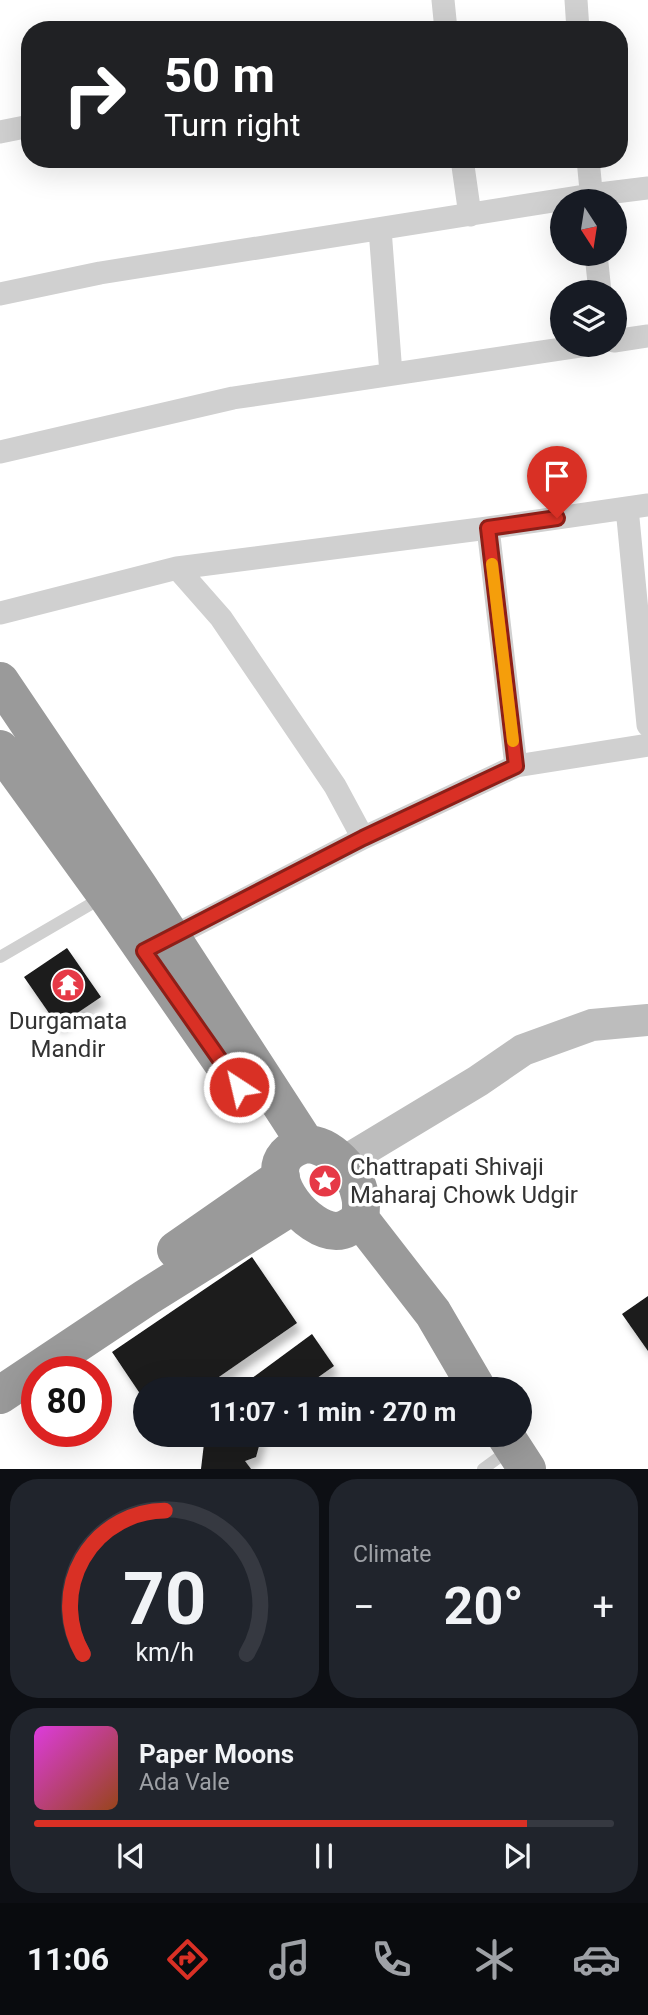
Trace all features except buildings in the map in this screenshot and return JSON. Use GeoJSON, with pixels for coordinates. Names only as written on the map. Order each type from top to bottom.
{"type":"FeatureCollection","features":[{"type":"Feature","properties":{"kind":"highway"},"geometry":{"type":"LineString","coordinates":[[0,681],[292,1170],[308,1220],[335,1231],[354,1224]]}},
{"type":"Feature","properties":{"kind":"highway"},"geometry":{"type":"LineString","coordinates":[[0,749],[106,895],[157,944]]}},
{"type":"Feature","properties":{"kind":"highway"},"geometry":{"type":"LineString","coordinates":[[0,1395],[148,1297],[292,1170],[316,1144],[328,1149],[356,1182],[360,1195],[354,1224],[418,1322],[450,1377]]}},
{"type":"Feature","properties":{"kind":"highway"},"geometry":{"type":"LineString","coordinates":[[0,1369],[292,1170]]}},
{"type":"Feature","properties":{"kind":"highway"},"geometry":{"type":"LineString","coordinates":[[354,1224],[433,1313],[470,1377]]}},
{"type":"Feature","properties":{"kind":"street"},"geometry":{"type":"LineString","coordinates":[[443,0],[445,21]]}},
{"type":"Feature","properties":{"kind":"street"},"geometry":{"type":"LineString","coordinates":[[576,0],[577,21]]}},
{"type":"Feature","properties":{"kind":"street"},"geometry":{"type":"LineString","coordinates":[[0,132],[21,128]]}},
{"type":"Feature","properties":{"kind":"street"},"geometry":{"type":"LineString","coordinates":[[463,168],[470,215]]}},
{"type":"Feature","properties":{"kind":"street"},"geometry":{"type":"LineString","coordinates":[[589,168],[590,189]]}},
{"type":"Feature","properties":{"kind":"street"},"geometry":{"type":"LineString","coordinates":[[627,192],[648,188]]}},
{"type":"Feature","properties":{"kind":"street"},"geometry":{"type":"LineString","coordinates":[[0,294],[100,273],[550,204]]}},
{"type":"Feature","properties":{"kind":"street"},"geometry":{"type":"LineString","coordinates":[[380,229],[391,374]]}},
{"type":"Feature","properties":{"kind":"street"},"geometry":{"type":"LineString","coordinates":[[627,339],[648,336]]}},
{"type":"Feature","properties":{"kind":"street"},"geometry":{"type":"LineString","coordinates":[[0,452],[233,398],[550,351]]}},
{"type":"Feature","properties":{"kind":"street"},"geometry":{"type":"LineString","coordinates":[[0,612],[177,568],[637,507],[648,725]]}},
{"type":"Feature","properties":{"kind":"street"},"geometry":{"type":"LineString","coordinates":[[488,528],[516,766]]}},
{"type":"Feature","properties":{"kind":"street"},"geometry":{"type":"LineString","coordinates":[[177,568],[221,618],[335,786],[363,838]]}},
{"type":"Feature","properties":{"kind":"street"},"geometry":{"type":"LineString","coordinates":[[157,944],[363,838],[516,766],[648,746]]}},
{"type":"Feature","properties":{"kind":"street"},"geometry":{"type":"LineString","coordinates":[[342,1163],[478,1081],[523,1050],[592,1025],[648,1020]]}},
{"type":"Feature","properties":{"kind":"lane"},"geometry":{"type":"LineString","coordinates":[[0,957],[106,895]]}},
{"type":"Feature","properties":{"kind":"slow traffic"},"geometry":{"type":"LineString","coordinates":[[492,564],[513,741]]}},
{"type":"Feature","properties":{"kind":"place","name":"Durgamata Mandir"},"geometry":{"type":"Point","coordinates":[68,985]}},
{"type":"Feature","properties":{"kind":"place","name":"Chattrapati Shivaji Maharaj Chowk Udgir"},"geometry":{"type":"Point","coordinates":[325,1181]}},
{"type":"Feature","properties":{"kind":"route"},"geometry":{"type":"LineString","coordinates":[[239,1087],[144,951],[363,838],[516,766],[488,528],[557,518]]}}]}
